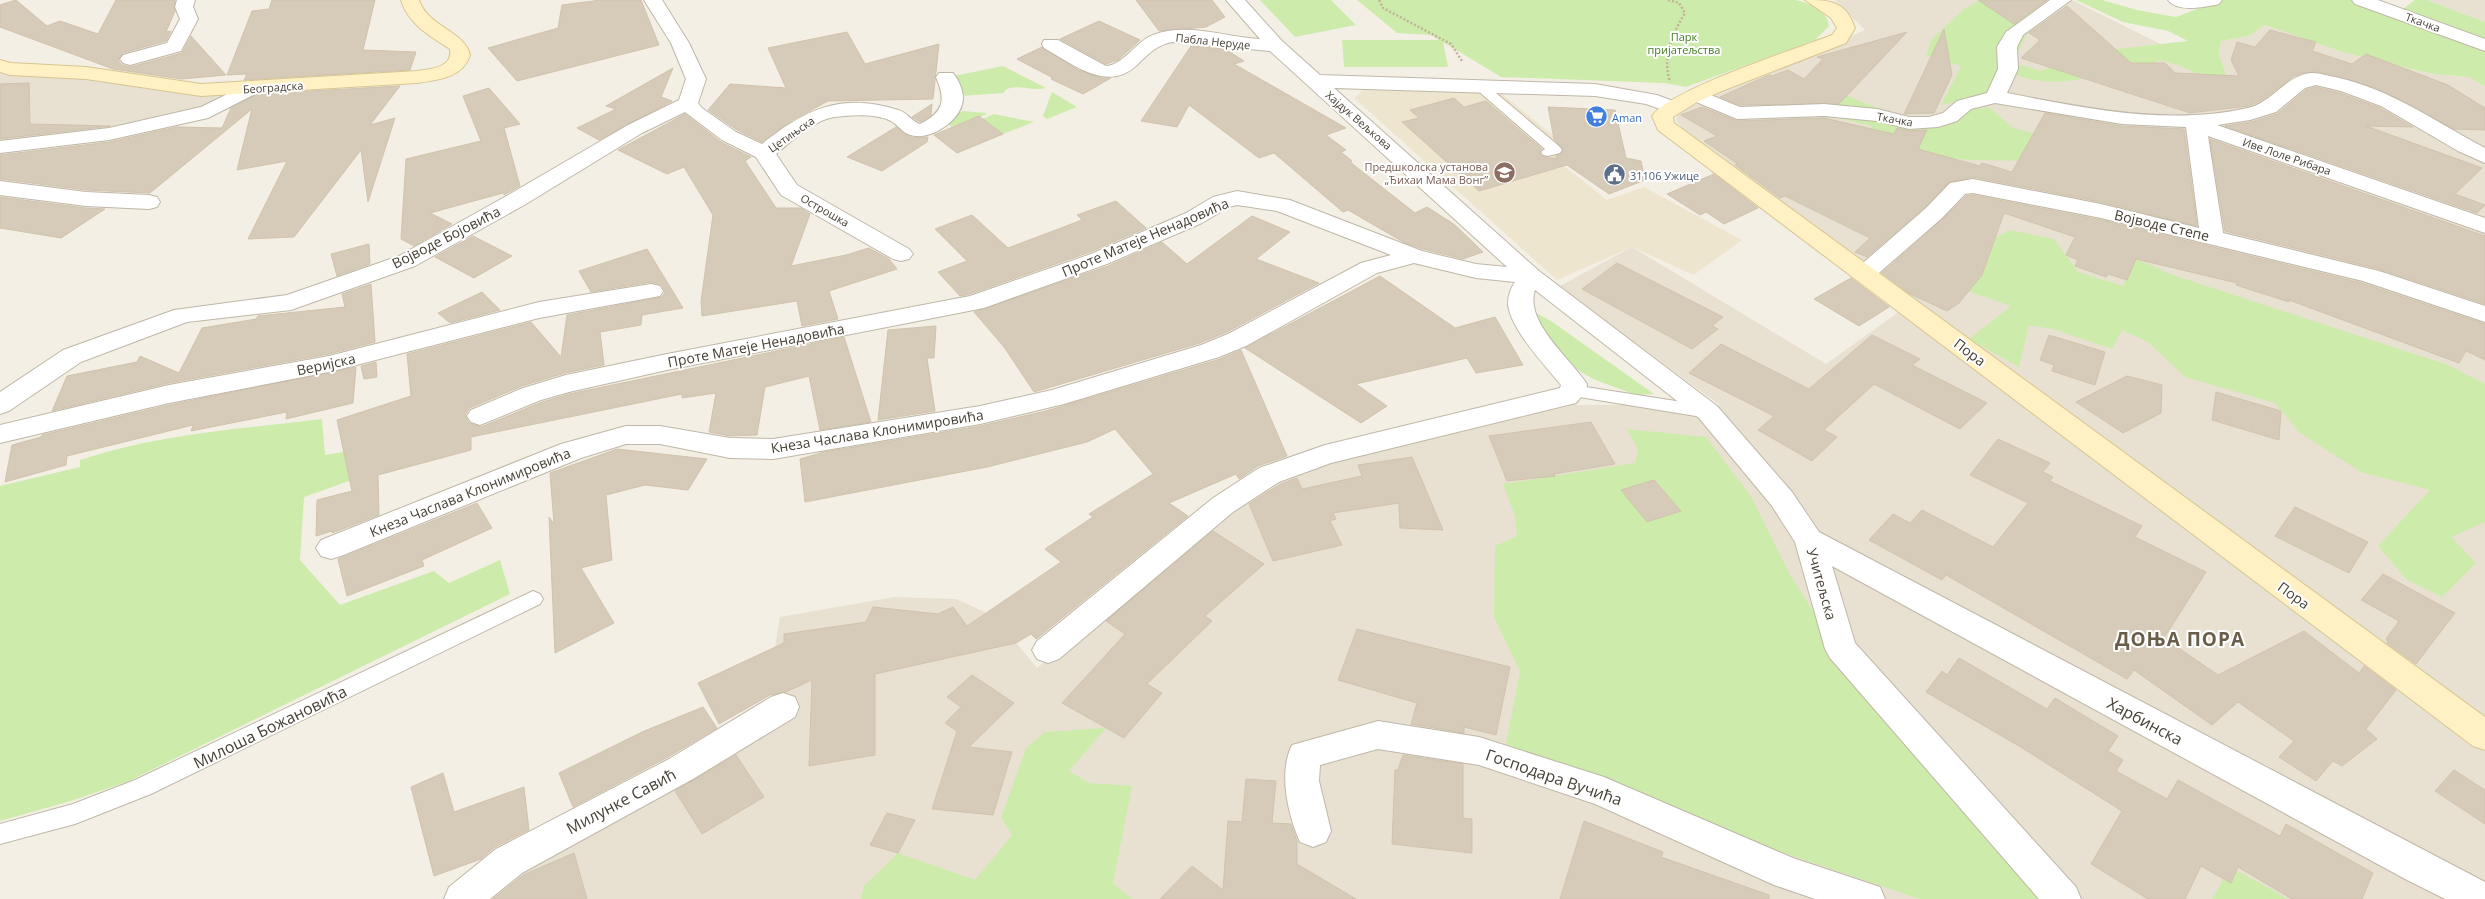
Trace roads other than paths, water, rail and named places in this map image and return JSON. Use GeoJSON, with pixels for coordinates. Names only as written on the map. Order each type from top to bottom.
{"type":"FeatureCollection","features":[{"type":"Feature","properties":{"kind":"street"},"geometry":{"type":"LineString","coordinates":[[130,59],[167,50],[175,46],[189,19],[184,7],[186,0]]}},
{"type":"Feature","properties":{"kind":"street","name":"Београдска"},"geometry":{"type":"LineString","coordinates":[[0,66],[10,69],[86,73],[188,90],[252,88],[417,77],[451,69],[460,60],[462,53],[459,47],[419,16],[411,7],[410,0]]}},
{"type":"Feature","properties":{"kind":"street"},"geometry":{"type":"LineString","coordinates":[[653,0],[680,43],[696,79],[688,102],[695,112],[729,136],[764,153]]}},
{"type":"Feature","properties":{"kind":"street","name":"Хајдук Вељкова"},"geometry":{"type":"LineString","coordinates":[[1235,0],[1275,45],[1416,170],[1531,276]]}},
{"type":"Feature","properties":{"kind":"street"},"geometry":{"type":"LineString","coordinates":[[1314,81],[1595,90],[1660,103],[1696,95],[1839,39],[1846,28],[1842,18],[1832,9],[1814,0]]}},
{"type":"Feature","properties":{"kind":"street"},"geometry":{"type":"LineString","coordinates":[[2062,0],[2015,32],[2007,47],[2008,69],[1994,97],[2089,115],[2194,123],[2249,114],[2273,107],[2293,86],[2311,79],[2340,83],[2398,106],[2449,139],[2485,157]]}},
{"type":"Feature","properties":{"kind":"street"},"geometry":{"type":"LineString","coordinates":[[2177,0],[2183,2],[2213,0]]}},
{"type":"Feature","properties":{"kind":"street","name":"Ткачка"},"geometry":{"type":"LineString","coordinates":[[2362,0],[2485,45]]}},
{"type":"Feature","properties":{"kind":"street","name":"Пабла Неруде"},"geometry":{"type":"LineString","coordinates":[[1051,44],[1099,69],[1110,72],[1121,69],[1148,43],[1162,37],[1194,38],[1242,45],[1275,45]]}},
{"type":"Feature","properties":{"kind":"street","name":"Цетињска"},"geometry":{"type":"LineString","coordinates":[[764,153],[811,119],[823,113],[839,110],[864,110],[899,117],[908,128],[914,130],[933,126],[949,109],[953,99],[951,87],[946,77]]}},
{"type":"Feature","properties":{"kind":"street"},"geometry":{"type":"LineString","coordinates":[[0,147],[108,134],[208,112],[252,88]]}},
{"type":"Feature","properties":{"kind":"street","name":"Ткачка"},"geometry":{"type":"LineString","coordinates":[[1696,95],[1737,113],[1824,110],[1877,115],[1909,123],[1931,123],[1950,117],[1964,105],[1994,97]]}},
{"type":"Feature","properties":{"kind":"street","name":"Војводе Бојовића"},"geometry":{"type":"LineString","coordinates":[[0,405],[72,356],[183,315],[291,302],[407,261],[518,200],[635,129],[688,102]]}},
{"type":"Feature","properties":{"kind":"street","name":"Пора"},"geometry":{"type":"LineString","coordinates":[[1660,103],[1665,126],[1671,133],[1864,274],[2485,736]]}},
{"type":"Feature","properties":{"kind":"street"},"geometry":{"type":"LineString","coordinates":[[2194,123],[2212,237]]}},
{"type":"Feature","properties":{"kind":"street","name":"Иве Лоле Рибара"},"geometry":{"type":"LineString","coordinates":[[2194,123],[2485,226]]}},
{"type":"Feature","properties":{"kind":"street","name":"Острошка"},"geometry":{"type":"LineString","coordinates":[[764,153],[789,190],[901,254]]}},
{"type":"Feature","properties":{"kind":"street","name":"Војводе Степе"},"geometry":{"type":"LineString","coordinates":[[1864,274],[1934,213],[1958,188],[1966,186],[2101,211],[2371,276],[2485,314]]}},
{"type":"Feature","properties":{"kind":"street"},"geometry":{"type":"LineString","coordinates":[[0,188],[86,199],[149,202]]}},
{"type":"Feature","properties":{"kind":"street","name":"Проте Матеје Ненадовића"},"geometry":{"type":"LineString","coordinates":[[480,416],[532,394],[566,384],[667,362],[975,303],[1099,259],[1194,218],[1227,200],[1253,199],[1282,205],[1414,256],[1476,271],[1531,276]]}},
{"type":"Feature","properties":{"kind":"street","name":"Кнеза Часлава Клонимировића"},"geometry":{"type":"LineString","coordinates":[[331,548],[571,451],[626,435],[660,434],[730,448],[773,449],[980,415],[1055,398],[1210,351],[1238,340],[1369,268],[1414,256]]}},
{"type":"Feature","properties":{"kind":"street"},"geometry":{"type":"LineString","coordinates":[[1048,650],[1223,505],[1269,475],[1325,455],[1567,397],[1573,391],[1574,384],[1527,323],[1520,308],[1521,290],[1531,276]]}},
{"type":"Feature","properties":{"kind":"street","name":"Учитељска"},"geometry":{"type":"LineString","coordinates":[[1531,276],[1708,412],[1782,499],[1809,540],[1841,649],[2062,899]]}},
{"type":"Feature","properties":{"kind":"street","name":"Веријска"},"geometry":{"type":"LineString","coordinates":[[0,434],[169,394],[329,364],[539,310],[651,291]]}},
{"type":"Feature","properties":{"kind":"street","name":"Харбинска"},"geometry":{"type":"LineString","coordinates":[[1809,540],[2409,862],[2482,899]]}},
{"type":"Feature","properties":{"kind":"street","name":"Милунке Савић"},"geometry":{"type":"LineString","coordinates":[[462,899],[509,861],[680,769],[783,707]]}},
{"type":"Feature","properties":{"kind":"street","name":"Господара Вучића"},"geometry":{"type":"LineString","coordinates":[[1313,831],[1302,781],[1304,755],[1378,735],[1479,751],[1604,792],[1787,873],[1867,899]]}},
{"type":"Feature","properties":{"kind":"lane"},"geometry":{"type":"LineString","coordinates":[[1475,86],[1555,150],[1548,152]]}},
{"type":"Feature","properties":{"kind":"lane"},"geometry":{"type":"LineString","coordinates":[[1573,391],[1708,412]]}},
{"type":"Feature","properties":{"kind":"lane","name":"Милоша Божановића"},"geometry":{"type":"LineString","coordinates":[[0,834],[75,814],[144,787],[532,599]]}},
{"type":"Feature","properties":{"kind":"place","name":"Aman"},"geometry":{"type":"Point","coordinates":[1596,117]}},
{"type":"Feature","properties":{"kind":"place","name":"Предшколска установа „Ђихаи Мама Вонг”"},"geometry":{"type":"Point","coordinates":[1504,172]}},
{"type":"Feature","properties":{"kind":"place","name":"31106 Ужице"},"geometry":{"type":"Point","coordinates":[1614,175]}},
{"type":"Feature","properties":{"kind":"district","name":"ДОЊА ПОРА"},"geometry":{"type":"Point","coordinates":[2180,639]}},
{"type":"Feature","properties":{"kind":"park label","name":"Парк пријатељства"},"geometry":{"type":"Point","coordinates":[1684,42]}}]}
